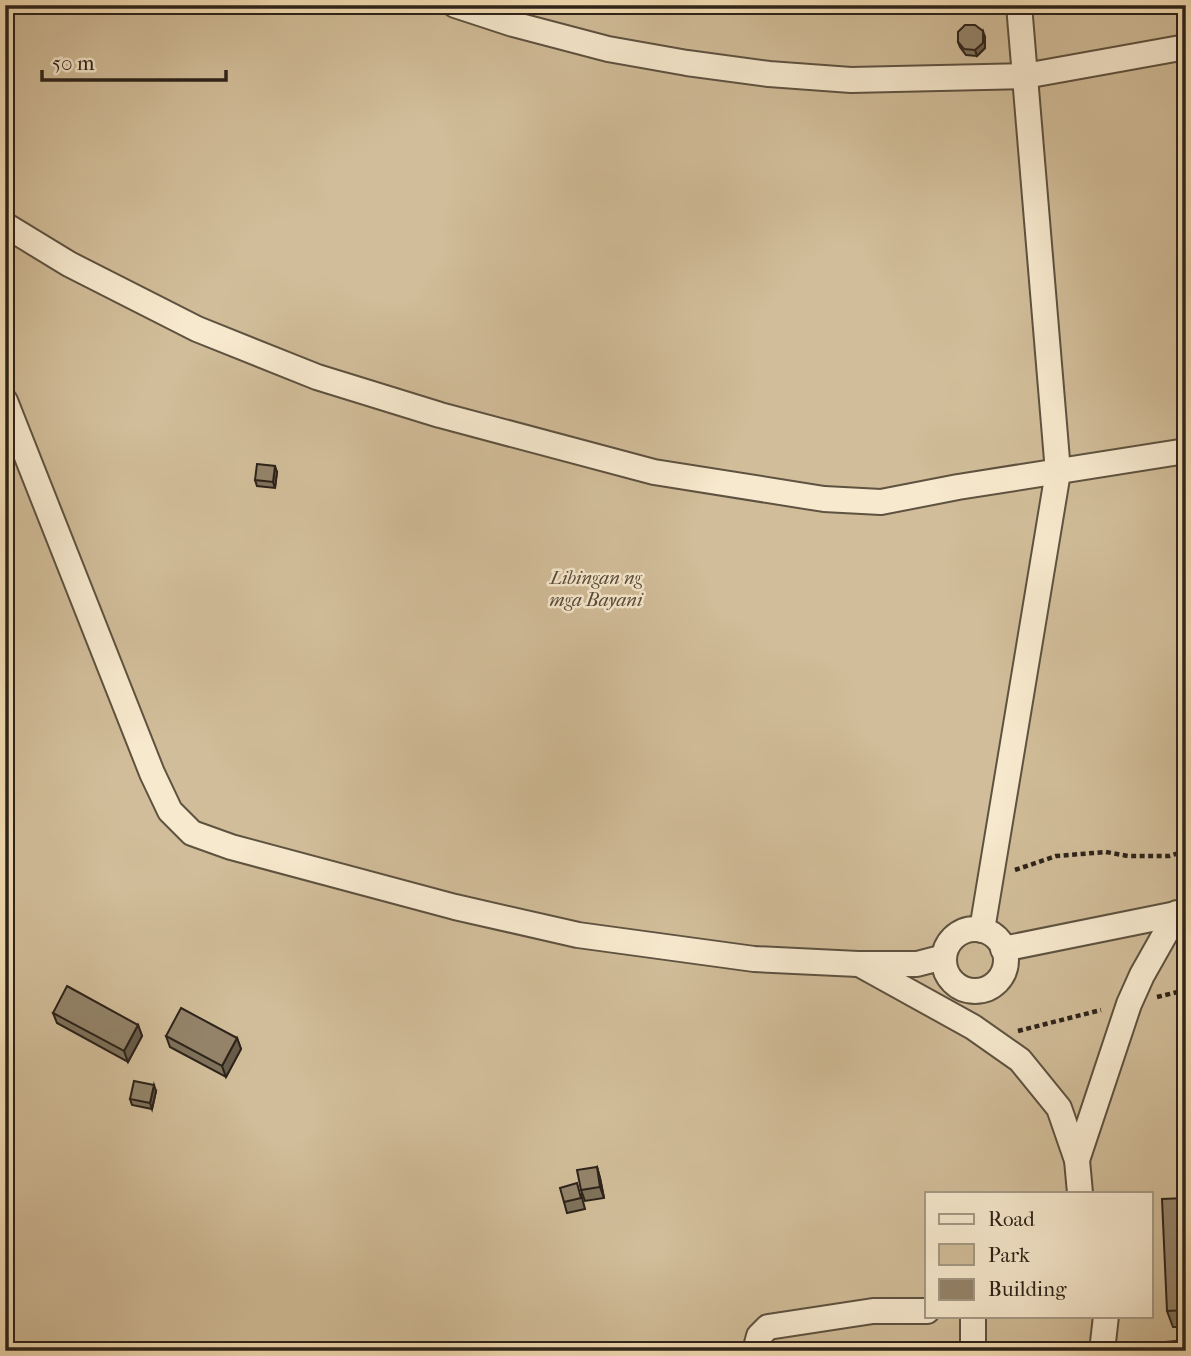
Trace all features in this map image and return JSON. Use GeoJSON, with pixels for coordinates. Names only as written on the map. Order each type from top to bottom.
{"type":"FeatureCollection","features":[{"type":"Feature","properties":{"kind":"lane"},"geometry":{"type":"LineString","coordinates":[[455,5],[513,24],[608,49],[769,74],[851,80],[1025,76],[1186,47]]}},
{"type":"Feature","properties":{"kind":"lane"},"geometry":{"type":"LineString","coordinates":[[982,930],[1058,472],[1019,5]]}},
{"type":"Feature","properties":{"kind":"lane"},"geometry":{"type":"LineString","coordinates":[[5,225],[68,264],[197,328],[317,376],[439,415],[654,472],[824,499],[881,502],[1186,451]]}},
{"type":"Feature","properties":{"kind":"lane"},"geometry":{"type":"LineString","coordinates":[[5,401],[152,773],[170,811],[192,833],[231,848],[415,897],[578,935],[754,959],[917,964],[944,957]]}},
{"type":"Feature","properties":{"kind":"lane"},"geometry":{"type":"LineString","coordinates":[[1003,949],[1182,912]]}},
{"type":"Feature","properties":{"kind":"lane"},"geometry":{"type":"LineString","coordinates":[[1077,1160],[1129,1004],[1142,975],[1182,912]]}},
{"type":"Feature","properties":{"kind":"lane"},"geometry":{"type":"LineString","coordinates":[[971,929],[982,930],[999,940],[1003,949],[1006,959],[1000,978],[984,989],[974,991],[956,984],[945,967],[944,957],[952,938],[971,929]]}},
{"type":"Feature","properties":{"kind":"lane"},"geometry":{"type":"LineString","coordinates":[[858,964],[990,1038],[1020,1060],[1059,1108],[1077,1160],[1080,1192]]}},
{"type":"Feature","properties":{"kind":"lane"},"geometry":{"type":"LineString","coordinates":[[755,1351],[759,1336],[768,1327],[873,1311],[925,1311]]}},
{"type":"Feature","properties":{"kind":"lane"},"geometry":{"type":"LineString","coordinates":[[972,1318],[973,1351]]}},
{"type":"Feature","properties":{"kind":"lane"},"geometry":{"type":"LineString","coordinates":[[1102,1351],[1106,1318]]}},
{"type":"Feature","properties":{"kind":"path"},"geometry":{"type":"LineString","coordinates":[[990,878],[1056,856],[1107,852],[1128,856],[1169,856],[1186,851]]}},
{"type":"Feature","properties":{"kind":"path"},"geometry":{"type":"LineString","coordinates":[[990,1038],[1186,990]]}},
{"type":"Feature","properties":{"kind":"green space","name":"Libingan ng mga Bayani"},"geometry":{"type":"Polygon","coordinates":[[[5,5],[1186,5],[1186,1351],[5,1351],[5,5]]]}},
{"type":"Feature","properties":{"kind":"building"},"geometry":{"type":"Polygon","coordinates":[[[965,25],[975,25],[983,31],[983,43],[975,50],[964,49],[958,42],[958,32],[965,25]]]}},
{"type":"Feature","properties":{"kind":"building"},"geometry":{"type":"Polygon","coordinates":[[[257,464],[275,466],[273,482],[255,480],[257,464]]]}},
{"type":"Feature","properties":{"kind":"building"},"geometry":{"type":"Polygon","coordinates":[[[67,986],[138,1025],[124,1051],[53,1013],[67,986]]]}},
{"type":"Feature","properties":{"kind":"building"},"geometry":{"type":"Polygon","coordinates":[[[181,1008],[237,1038],[222,1066],[166,1036],[181,1008]]]}},
{"type":"Feature","properties":{"kind":"building"},"geometry":{"type":"Polygon","coordinates":[[[134,1081],[154,1085],[150,1103],[130,1099],[134,1081]]]}},
{"type":"Feature","properties":{"kind":"building"},"geometry":{"type":"Polygon","coordinates":[[[597,1167],[600,1187],[581,1190],[577,1170],[597,1167]]]}},
{"type":"Feature","properties":{"kind":"building"},"geometry":{"type":"Polygon","coordinates":[[[577,1183],[581,1198],[564,1202],[560,1188],[577,1183]]]}},
{"type":"Feature","properties":{"kind":"building"},"geometry":{"type":"Polygon","coordinates":[[[1186,1198],[1186,1310],[1167,1311],[1162,1199],[1186,1198]]]}},
{"type":"Feature","properties":{"kind":"building"},"geometry":{"type":"Polygon","coordinates":[[[1186,1340],[1186,1351],[1166,1351],[1166,1342],[1186,1340]]]}},
{"type":"Feature","properties":{"kind":"building"},"geometry":{"type":"Polygon","coordinates":[[[1015,1344],[1064,1347],[1064,1351],[1015,1351],[1015,1344]]]}}]}
